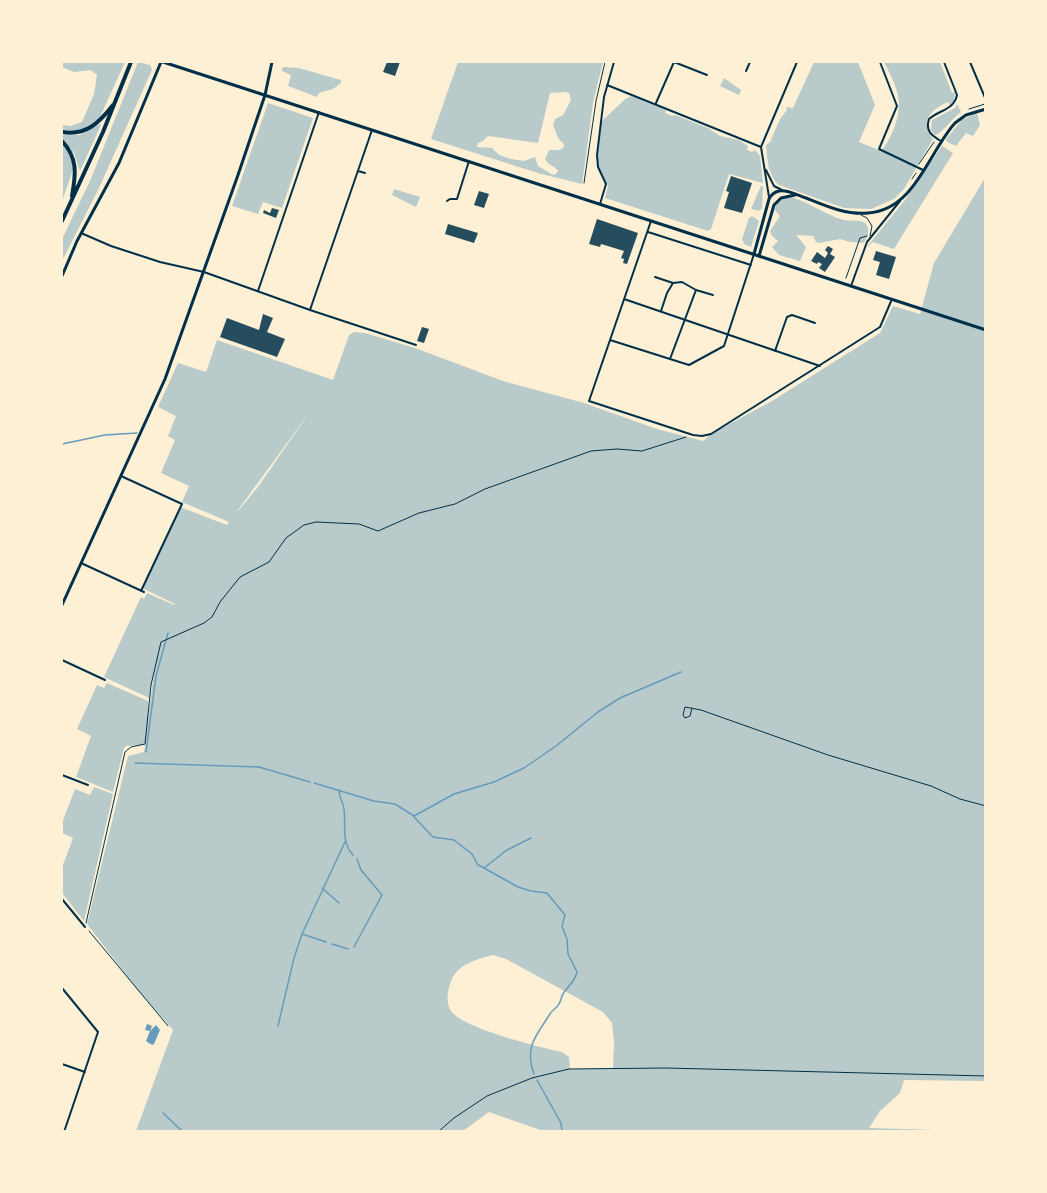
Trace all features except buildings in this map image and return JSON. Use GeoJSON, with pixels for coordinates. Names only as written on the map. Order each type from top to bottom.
{"type":"FeatureCollection","features":[{"type":"Feature","properties":{"kind":"main road"},"geometry":{"type":"LineString","coordinates":[[62,221],[116,102],[131,62]]}},
{"type":"Feature","properties":{"kind":"main road"},"geometry":{"type":"LineString","coordinates":[[62,276],[81,233],[119,163],[162,62],[986,330]]}},
{"type":"Feature","properties":{"kind":"main road"},"geometry":{"type":"LineString","coordinates":[[62,605],[165,379],[265,95],[272,62]]}},
{"type":"Feature","properties":{"kind":"main road"},"geometry":{"type":"LineString","coordinates":[[62,132],[79,133],[88,130],[98,123],[116,102]]}},
{"type":"Feature","properties":{"kind":"main road"},"geometry":{"type":"LineString","coordinates":[[754,254],[764,215],[772,195],[783,191],[835,209],[857,213],[880,211],[902,199],[941,141],[960,119],[972,112],[986,109]]}},
{"type":"Feature","properties":{"kind":"main road"},"geometry":{"type":"LineString","coordinates":[[62,141],[73,155],[75,164],[76,175],[71,202]]}},
{"type":"Feature","properties":{"kind":"main road"},"geometry":{"type":"LineString","coordinates":[[759,256],[778,197],[777,192]]}},
{"type":"Feature","properties":{"kind":"main road"},"geometry":{"type":"LineString","coordinates":[[772,195],[799,196]]}},
{"type":"Feature","properties":{"kind":"main road"},"geometry":{"type":"LineString","coordinates":[[776,202],[783,196]]}},
{"type":"Feature","properties":{"kind":"main road"},"geometry":{"type":"LineString","coordinates":[[764,215],[770,216]]}},
{"type":"Feature","properties":{"kind":"street"},"geometry":{"type":"LineString","coordinates":[[600,204],[606,184],[598,167],[597,155],[607,85],[614,62]]}},
{"type":"Feature","properties":{"kind":"street"},"geometry":{"type":"LineString","coordinates":[[656,104],[674,62],[707,75]]}},
{"type":"Feature","properties":{"kind":"street"},"geometry":{"type":"LineString","coordinates":[[746,71],[750,62]]}},
{"type":"Feature","properties":{"kind":"street"},"geometry":{"type":"LineString","coordinates":[[769,199],[761,147],[797,62]]}},
{"type":"Feature","properties":{"kind":"street"},"geometry":{"type":"LineString","coordinates":[[880,62],[897,106],[879,149],[923,170]]}},
{"type":"Feature","properties":{"kind":"street"},"geometry":{"type":"LineString","coordinates":[[941,141],[931,134],[927,126],[929,119],[952,106],[956,100],[957,95],[944,62]]}},
{"type":"Feature","properties":{"kind":"street"},"geometry":{"type":"LineString","coordinates":[[970,62],[986,102]]}},
{"type":"Feature","properties":{"kind":"street"},"geometry":{"type":"LineString","coordinates":[[607,85],[761,147]]}},
{"type":"Feature","properties":{"kind":"street"},"geometry":{"type":"LineString","coordinates":[[258,291],[319,112]]}},
{"type":"Feature","properties":{"kind":"street"},"geometry":{"type":"LineString","coordinates":[[310,310],[372,130]]}},
{"type":"Feature","properties":{"kind":"street"},"geometry":{"type":"LineString","coordinates":[[447,201],[457,200],[469,161]]}},
{"type":"Feature","properties":{"kind":"street"},"geometry":{"type":"LineString","coordinates":[[765,167],[777,192]]}},
{"type":"Feature","properties":{"kind":"street"},"geometry":{"type":"LineString","coordinates":[[358,171],[365,173]]}},
{"type":"Feature","properties":{"kind":"street"},"geometry":{"type":"LineString","coordinates":[[774,186],[783,191]]}},
{"type":"Feature","properties":{"kind":"street"},"geometry":{"type":"LineString","coordinates":[[768,191],[772,195]]}},
{"type":"Feature","properties":{"kind":"street"},"geometry":{"type":"LineString","coordinates":[[851,286],[869,238],[902,199]]}},
{"type":"Feature","properties":{"kind":"street"},"geometry":{"type":"LineString","coordinates":[[651,221],[589,401],[693,435],[711,434],[880,327],[892,299]]}},
{"type":"Feature","properties":{"kind":"street"},"geometry":{"type":"LineString","coordinates":[[647,232],[751,265]]}},
{"type":"Feature","properties":{"kind":"street"},"geometry":{"type":"LineString","coordinates":[[81,233],[160,262],[204,272],[416,345]]}},
{"type":"Feature","properties":{"kind":"street"},"geometry":{"type":"LineString","coordinates":[[610,340],[689,365],[724,346],[754,254]]}},
{"type":"Feature","properties":{"kind":"street"},"geometry":{"type":"LineString","coordinates":[[655,277],[674,283],[682,282],[696,290],[713,295]]}},
{"type":"Feature","properties":{"kind":"street"},"geometry":{"type":"LineString","coordinates":[[661,311],[667,293],[674,283]]}},
{"type":"Feature","properties":{"kind":"street"},"geometry":{"type":"LineString","coordinates":[[670,359],[696,290]]}},
{"type":"Feature","properties":{"kind":"street"},"geometry":{"type":"LineString","coordinates":[[624,299],[820,366]]}},
{"type":"Feature","properties":{"kind":"street"},"geometry":{"type":"LineString","coordinates":[[775,351],[787,317],[792,315],[815,323]]}},
{"type":"Feature","properties":{"kind":"street"},"geometry":{"type":"LineString","coordinates":[[81,563],[143,592],[182,504],[121,476]]}},
{"type":"Feature","properties":{"kind":"street"},"geometry":{"type":"LineString","coordinates":[[62,660],[105,680]]}},
{"type":"Feature","properties":{"kind":"street"},"geometry":{"type":"LineString","coordinates":[[62,775],[88,785]]}},
{"type":"Feature","properties":{"kind":"street"},"geometry":{"type":"LineString","coordinates":[[62,899],[85,927]]}},
{"type":"Feature","properties":{"kind":"street"},"geometry":{"type":"LineString","coordinates":[[62,988],[98,1032],[64,1131]]}},
{"type":"Feature","properties":{"kind":"street"},"geometry":{"type":"LineString","coordinates":[[62,1064],[85,1072]]}},
{"type":"Feature","properties":{"kind":"lane"},"geometry":{"type":"LineString","coordinates":[[981,86],[986,84]]}},
{"type":"Feature","properties":{"kind":"lane"},"geometry":{"type":"LineString","coordinates":[[857,213],[870,222],[872,230],[869,238]]}},
{"type":"Feature","properties":{"kind":"lane"},"geometry":{"type":"LineString","coordinates":[[438,1131],[487,1096],[532,1078],[569,1069],[666,1068],[986,1076]]}},
{"type":"Feature","properties":{"kind":"path"},"geometry":{"type":"LineString","coordinates":[[584,183],[596,101],[605,62]]}},
{"type":"Feature","properties":{"kind":"path"},"geometry":{"type":"LineString","coordinates":[[982,105],[986,102]]}},
{"type":"Feature","properties":{"kind":"path"},"geometry":{"type":"LineString","coordinates":[[920,163],[935,140]]}},
{"type":"Feature","properties":{"kind":"path"},"geometry":{"type":"LineString","coordinates":[[911,181],[916,174],[916,169]]}},
{"type":"Feature","properties":{"kind":"path"},"geometry":{"type":"LineString","coordinates":[[846,278],[860,238],[866,237],[869,232]]}},
{"type":"Feature","properties":{"kind":"path"},"geometry":{"type":"LineString","coordinates":[[168,1026],[85,927],[125,752],[131,747],[145,744],[151,686],[161,642],[204,623],[212,617],[220,602],[240,578],[269,562],[286,538],[310,523],[359,524],[378,531],[419,513],[455,504],[484,489],[591,451],[617,449],[642,451],[693,435]]}},
{"type":"Feature","properties":{"kind":"path"},"geometry":{"type":"LineString","coordinates":[[692,708],[986,806]]}},
{"type":"Feature","properties":{"kind":"shaded area"},"geometry":{"type":"Polygon","coordinates":[[[62,62],[125,62],[100,117],[92,125],[83,129],[62,130],[62,125],[71,126],[82,122],[94,94],[97,75],[91,70],[74,72],[62,67],[62,62]]]}},
{"type":"Feature","properties":{"kind":"shaded area"},"geometry":{"type":"Polygon","coordinates":[[[138,62],[150,65],[152,70],[99,188],[62,261],[62,239],[90,181],[138,62]]]}},
{"type":"Feature","properties":{"kind":"shaded area"},"geometry":{"type":"Polygon","coordinates":[[[458,62],[603,62],[593,103],[582,184],[541,174],[431,139],[458,62]],[[550,93],[538,143],[488,136],[478,143],[477,147],[492,148],[499,155],[511,159],[524,161],[535,157],[538,166],[553,175],[556,174],[558,171],[545,159],[549,150],[560,150],[564,147],[553,125],[555,119],[563,115],[571,100],[569,93],[550,93]]]}},
{"type":"Feature","properties":{"kind":"shaded area"},"geometry":{"type":"Polygon","coordinates":[[[814,62],[858,62],[875,105],[859,142],[881,151],[897,121],[899,103],[896,88],[884,62],[940,62],[952,93],[955,92],[954,100],[950,106],[948,102],[929,116],[927,126],[933,139],[904,189],[894,199],[871,209],[844,208],[779,185],[772,177],[766,145],[770,142],[780,119],[787,110],[786,107],[793,108],[814,62]]]}},
{"type":"Feature","properties":{"kind":"shaded area"},"geometry":{"type":"Polygon","coordinates":[[[284,67],[299,68],[341,80],[341,83],[333,89],[319,93],[317,97],[288,86],[291,75],[282,71],[284,67]]]}},
{"type":"Feature","properties":{"kind":"shaded area"},"geometry":{"type":"Polygon","coordinates":[[[724,78],[741,90],[739,95],[720,86],[724,78]]]}},
{"type":"Feature","properties":{"kind":"shaded area"},"geometry":{"type":"Polygon","coordinates":[[[631,96],[666,110],[665,113],[672,116],[675,115],[708,128],[720,136],[739,140],[748,146],[747,150],[752,152],[755,150],[760,156],[763,183],[729,174],[711,229],[708,231],[605,198],[608,186],[597,161],[601,122],[631,96]]]}},
{"type":"Feature","properties":{"kind":"shaded area"},"geometry":{"type":"Polygon","coordinates":[[[268,103],[313,118],[282,208],[263,202],[258,214],[232,206],[268,103]]]}},
{"type":"Feature","properties":{"kind":"shaded area"},"geometry":{"type":"Polygon","coordinates":[[[957,104],[961,112],[935,135],[931,130],[932,120],[955,108],[957,104]]]}},
{"type":"Feature","properties":{"kind":"shaded area"},"geometry":{"type":"Polygon","coordinates":[[[977,113],[980,125],[973,136],[966,133],[956,146],[947,142],[946,139],[962,120],[977,113]]]}},
{"type":"Feature","properties":{"kind":"shaded area"},"geometry":{"type":"Polygon","coordinates":[[[100,124],[80,171],[74,153],[62,139],[62,135],[80,135],[100,124]]]}},
{"type":"Feature","properties":{"kind":"shaded area"},"geometry":{"type":"Polygon","coordinates":[[[62,141],[73,155],[73,169],[62,202],[62,141]]]}},
{"type":"Feature","properties":{"kind":"shaded area"},"geometry":{"type":"Polygon","coordinates":[[[942,146],[953,153],[894,249],[873,242],[866,248],[905,200],[942,146]]]}},
{"type":"Feature","properties":{"kind":"shaded area"},"geometry":{"type":"Polygon","coordinates":[[[985,178],[985,1081],[904,1080],[900,1093],[880,1111],[869,1128],[970,1131],[546,1132],[489,1112],[463,1131],[136,1131],[173,1030],[136,988],[87,924],[128,756],[144,752],[145,745],[124,748],[113,792],[76,777],[91,736],[77,729],[97,685],[104,688],[107,683],[148,701],[148,717],[155,666],[149,698],[104,677],[141,597],[144,599],[147,593],[175,604],[142,588],[180,507],[227,525],[229,522],[182,502],[189,486],[161,473],[175,440],[168,436],[176,416],[158,407],[178,363],[206,372],[217,340],[333,380],[349,335],[354,332],[365,333],[415,348],[503,381],[584,403],[657,429],[703,441],[711,434],[772,401],[880,333],[893,306],[920,314],[934,263],[985,178]],[[309,413],[238,510],[238,511],[258,487],[309,413]],[[493,955],[461,967],[453,977],[448,991],[451,1011],[470,1024],[485,1030],[562,1052],[569,1057],[570,1069],[613,1068],[612,1023],[603,1012],[506,959],[493,955]]]}},
{"type":"Feature","properties":{"kind":"shaded area"},"geometry":{"type":"Polygon","coordinates":[[[763,186],[762,208],[759,211],[751,209],[763,186]]]}},
{"type":"Feature","properties":{"kind":"shaded area"},"geometry":{"type":"Polygon","coordinates":[[[394,189],[420,197],[416,207],[392,195],[394,189]]]}},
{"type":"Feature","properties":{"kind":"shaded area"},"geometry":{"type":"Polygon","coordinates":[[[789,197],[801,200],[837,218],[864,222],[868,235],[864,243],[840,239],[819,243],[813,236],[796,235],[806,247],[800,261],[779,255],[772,247],[778,241],[770,231],[780,216],[775,210],[776,204],[789,197]]]}},
{"type":"Feature","properties":{"kind":"shaded area"},"geometry":{"type":"Polygon","coordinates":[[[752,216],[759,221],[751,247],[744,244],[742,239],[749,218],[752,216]]]}},
{"type":"Feature","properties":{"kind":"shaded area"},"geometry":{"type":"Polygon","coordinates":[[[94,787],[113,794],[84,921],[62,893],[62,868],[73,838],[62,833],[62,823],[75,789],[90,795],[94,787]]]}},
{"type":"Feature","properties":{"kind":"water"},"geometry":{"type":"Polygon","coordinates":[[[147,1024],[152,1026],[150,1031],[145,1030],[147,1024]]]}},
{"type":"Feature","properties":{"kind":"water"},"geometry":{"type":"Polygon","coordinates":[[[156,1025],[160,1030],[152,1045],[146,1041],[150,1031],[156,1025]]]}},
{"type":"Feature","properties":{"kind":"waterway"},"geometry":{"type":"LineString","coordinates":[[62,444],[105,435],[137,433]]}},
{"type":"Feature","properties":{"kind":"waterway"},"geometry":{"type":"LineString","coordinates":[[146,752],[156,676],[168,633]]}},
{"type":"Feature","properties":{"kind":"waterway"},"geometry":{"type":"LineString","coordinates":[[314,783],[374,801],[395,804],[414,816],[454,794],[494,782],[524,768],[620,698],[681,672]]}},
{"type":"Feature","properties":{"kind":"waterway"},"geometry":{"type":"LineString","coordinates":[[135,763],[259,767],[310,782]]}},
{"type":"Feature","properties":{"kind":"waterway"},"geometry":{"type":"LineString","coordinates":[[339,790],[344,809],[345,839],[353,855]]}},
{"type":"Feature","properties":{"kind":"waterway"},"geometry":{"type":"LineString","coordinates":[[414,817],[433,837],[454,840],[472,854],[478,865],[484,868],[507,850],[531,838]]}},
{"type":"Feature","properties":{"kind":"waterway"},"geometry":{"type":"LineString","coordinates":[[326,942],[302,934],[345,842]]}},
{"type":"Feature","properties":{"kind":"waterway"},"geometry":{"type":"LineString","coordinates":[[354,947],[382,895],[361,870],[357,859]]}},
{"type":"Feature","properties":{"kind":"waterway"},"geometry":{"type":"LineString","coordinates":[[484,868],[518,887],[547,893],[565,915],[562,926],[567,939],[568,954],[577,972],[533,1042],[530,1056],[534,1074]]}},
{"type":"Feature","properties":{"kind":"waterway"},"geometry":{"type":"LineString","coordinates":[[322,888],[339,903]]}},
{"type":"Feature","properties":{"kind":"waterway"},"geometry":{"type":"LineString","coordinates":[[278,1026],[302,934]]}},
{"type":"Feature","properties":{"kind":"waterway"},"geometry":{"type":"LineString","coordinates":[[332,944],[348,949]]}},
{"type":"Feature","properties":{"kind":"waterway"},"geometry":{"type":"LineString","coordinates":[[537,1080],[561,1123],[562,1131]]}},
{"type":"Feature","properties":{"kind":"waterway"},"geometry":{"type":"LineString","coordinates":[[163,1113],[183,1132]]}}]}
